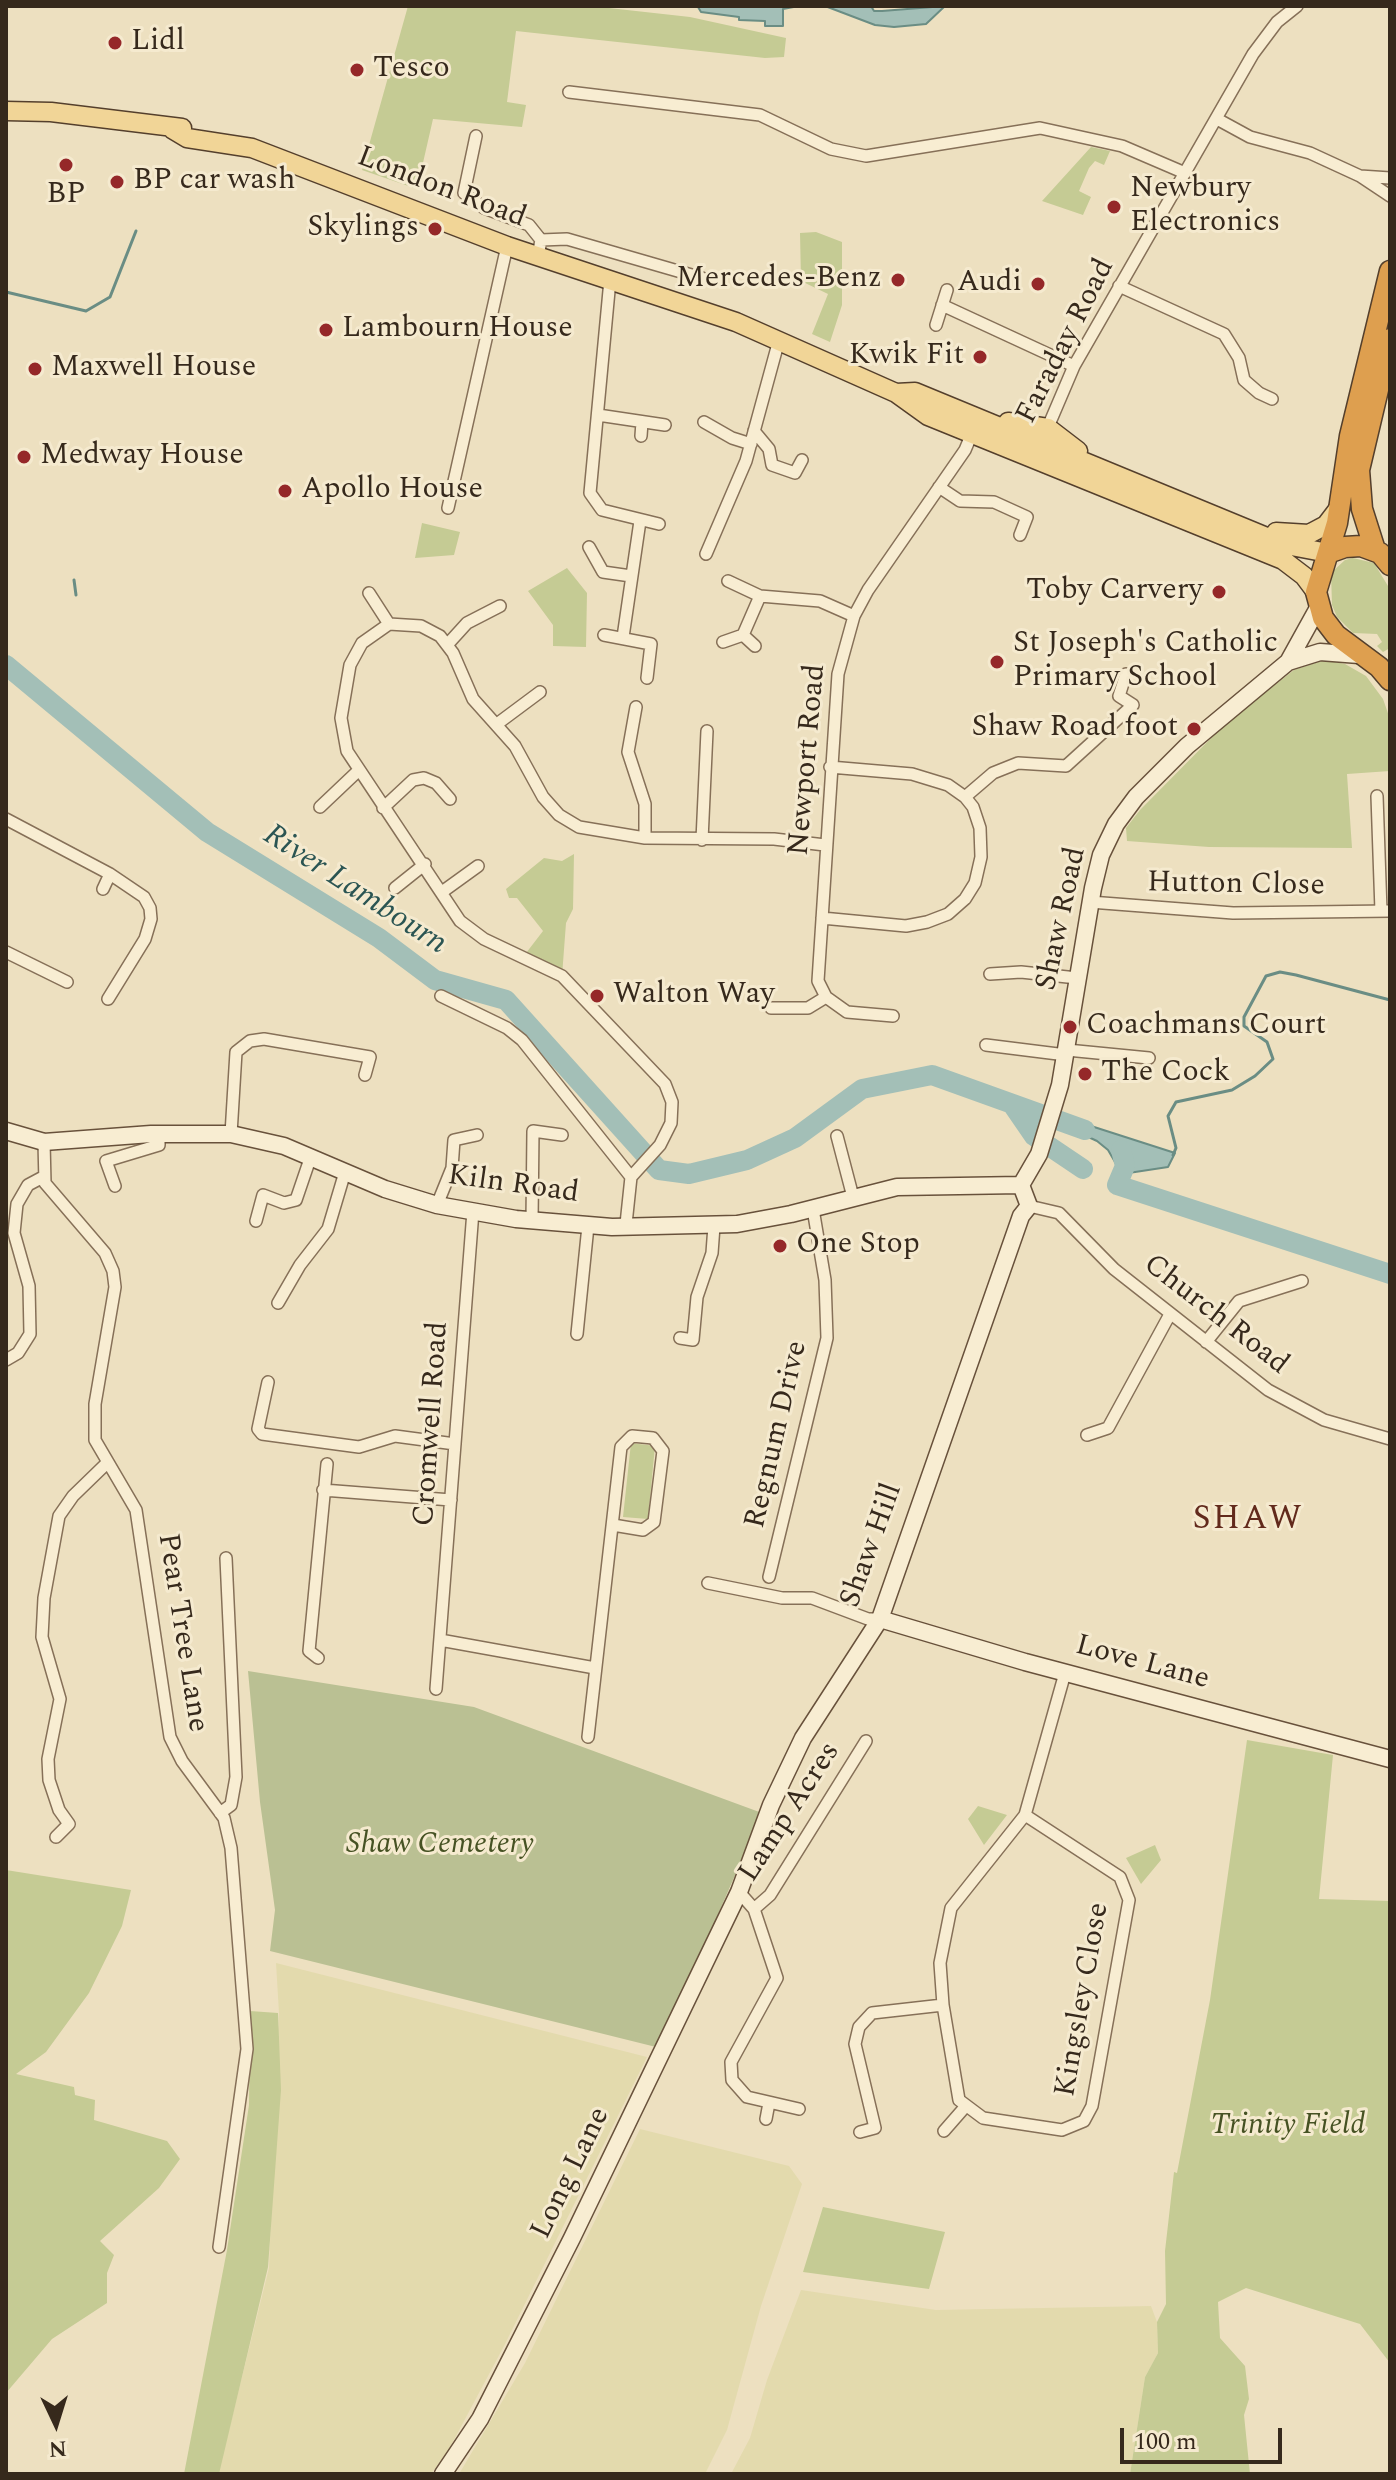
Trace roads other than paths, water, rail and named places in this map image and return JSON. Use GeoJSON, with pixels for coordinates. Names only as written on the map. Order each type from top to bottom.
{"type":"FeatureCollection","features":[{"type":"Feature","properties":{"kind":"highway"},"geometry":{"type":"LineString","coordinates":[[1390,271],[1348,447],[1340,506],[1318,599],[1336,635],[1379,667],[1390,680]]}},
{"type":"Feature","properties":{"kind":"highway"},"geometry":{"type":"LineString","coordinates":[[1386,559],[1362,509],[1359,470],[1390,339]]}},
{"type":"Feature","properties":{"kind":"highway"},"geometry":{"type":"LineString","coordinates":[[1328,553],[1354,546],[1386,559]]}},
{"type":"Feature","properties":{"kind":"main road","name":"London Road"},"geometry":{"type":"LineString","coordinates":[[6,111],[51,112],[172,129],[187,138],[252,148],[507,246],[539,248],[610,280],[736,322],[896,393],[915,392],[975,426],[1041,444]]}},
{"type":"Feature","properties":{"kind":"main road"},"geometry":{"type":"LineString","coordinates":[[1041,444],[1296,548],[1328,553]]}},
{"type":"Feature","properties":{"kind":"main road"},"geometry":{"type":"LineString","coordinates":[[1041,444],[1283,560],[1304,576],[1318,599]]}},
{"type":"Feature","properties":{"kind":"main road"},"geometry":{"type":"LineString","coordinates":[[1253,529],[1309,534],[1326,525],[1340,506]]}},
{"type":"Feature","properties":{"kind":"main road","name":"Shaw Road"},"geometry":{"type":"LineString","coordinates":[[1288,662],[1318,599]]}},
{"type":"Feature","properties":{"kind":"main road","name":"Shaw Road"},"geometry":{"type":"LineString","coordinates":[[1021,1185],[1039,1154],[1055,1104],[1067,1053],[1090,902],[1101,855],[1123,812],[1212,724],[1288,662],[1320,652],[1359,655]]}},
{"type":"Feature","properties":{"kind":"main road","name":"Kiln Road"},"geometry":{"type":"LineString","coordinates":[[6,1131],[44,1142],[159,1134],[231,1134],[266,1140],[437,1205],[532,1221],[588,1226],[714,1226],[813,1209],[897,1187],[1021,1185]]}},
{"type":"Feature","properties":{"kind":"main road"},"geometry":{"type":"LineString","coordinates":[[1021,1185],[1029,1206]]}},
{"type":"Feature","properties":{"kind":"main road","name":"Shaw Hill"},"geometry":{"type":"LineString","coordinates":[[739,1892],[771,1805],[803,1738],[880,1619],[1021,1216],[1029,1206]]}},
{"type":"Feature","properties":{"kind":"main road","name":"Love Lane"},"geometry":{"type":"LineString","coordinates":[[880,1619],[1065,1673],[1390,1759]]}},
{"type":"Feature","properties":{"kind":"main road","name":"Long Lane"},"geometry":{"type":"LineString","coordinates":[[443,2474],[480,2419],[558,2266],[739,1892]]}},
{"type":"Feature","properties":{"kind":"street","name":"Faraday Road"},"geometry":{"type":"LineString","coordinates":[[1041,444],[1074,366],[1255,51],[1277,22],[1297,6]]}},
{"type":"Feature","properties":{"kind":"street"},"geometry":{"type":"LineString","coordinates":[[569,92],[760,115],[831,149],[866,156],[1040,128],[1122,146],[1185,173]]}},
{"type":"Feature","properties":{"kind":"street"},"geometry":{"type":"LineString","coordinates":[[1217,119],[1250,137],[1310,153],[1360,176],[1390,196]]}},
{"type":"Feature","properties":{"kind":"street"},"geometry":{"type":"LineString","coordinates":[[476,136],[464,193],[484,208],[529,225],[539,248],[567,239],[702,278]]}},
{"type":"Feature","properties":{"kind":"street"},"geometry":{"type":"LineString","coordinates":[[1360,176],[1390,178]]}},
{"type":"Feature","properties":{"kind":"street"},"geometry":{"type":"LineString","coordinates":[[448,508],[507,246]]}},
{"type":"Feature","properties":{"kind":"street"},"geometry":{"type":"LineString","coordinates":[[610,280],[590,493],[602,510],[659,524]]}},
{"type":"Feature","properties":{"kind":"street"},"geometry":{"type":"LineString","coordinates":[[1119,286],[1224,334],[1239,358],[1244,380],[1272,399]]}},
{"type":"Feature","properties":{"kind":"street"},"geometry":{"type":"LineString","coordinates":[[936,325],[947,290]]}},
{"type":"Feature","properties":{"kind":"street"},"geometry":{"type":"LineString","coordinates":[[942,305],[1074,366]]}},
{"type":"Feature","properties":{"kind":"street"},"geometry":{"type":"LineString","coordinates":[[706,554],[754,432],[779,340]]}},
{"type":"Feature","properties":{"kind":"street"},"geometry":{"type":"LineString","coordinates":[[598,415],[665,425]]}},
{"type":"Feature","properties":{"kind":"street"},"geometry":{"type":"LineString","coordinates":[[641,436],[642,422]]}},
{"type":"Feature","properties":{"kind":"street"},"geometry":{"type":"LineString","coordinates":[[704,422],[732,438],[754,432]]}},
{"type":"Feature","properties":{"kind":"street","name":"Newport Road"},"geometry":{"type":"LineString","coordinates":[[826,997],[818,981],[838,674],[854,616],[881,565],[939,487],[975,426]]}},
{"type":"Feature","properties":{"kind":"street"},"geometry":{"type":"LineString","coordinates":[[754,432],[769,449],[772,465],[795,473],[802,460]]}},
{"type":"Feature","properties":{"kind":"street"},"geometry":{"type":"LineString","coordinates":[[939,487],[960,501],[994,502],[1027,517],[1020,535]]}},
{"type":"Feature","properties":{"kind":"street"},"geometry":{"type":"LineString","coordinates":[[623,637],[640,521]]}},
{"type":"Feature","properties":{"kind":"street"},"geometry":{"type":"LineString","coordinates":[[589,547],[603,572],[631,576]]}},
{"type":"Feature","properties":{"kind":"street"},"geometry":{"type":"LineString","coordinates":[[728,581],[760,596],[820,601],[854,616]]}},
{"type":"Feature","properties":{"kind":"street"},"geometry":{"type":"LineString","coordinates":[[369,593],[389,624]]}},
{"type":"Feature","properties":{"kind":"street"},"geometry":{"type":"LineString","coordinates":[[723,642],[743,635],[760,596]]}},
{"type":"Feature","properties":{"kind":"street"},"geometry":{"type":"LineString","coordinates":[[447,645],[467,623],[500,606]]}},
{"type":"Feature","properties":{"kind":"street"},"geometry":{"type":"LineString","coordinates":[[626,1224],[633,1174],[666,1136],[672,1116],[671,1097],[660,1077],[569,982],[473,932],[460,921],[425,864],[383,808],[341,735],[350,665],[362,643],[389,624],[421,626],[440,636],[473,699],[515,746],[543,797],[559,815],[579,827],[645,838],[760,839],[825,845]]}},
{"type":"Feature","properties":{"kind":"street"},"geometry":{"type":"LineString","coordinates":[[604,635],[651,644],[647,678]]}},
{"type":"Feature","properties":{"kind":"street"},"geometry":{"type":"LineString","coordinates":[[743,635],[755,646]]}},
{"type":"Feature","properties":{"kind":"street"},"geometry":{"type":"LineString","coordinates":[[965,797],[993,773],[1018,763],[1066,766],[1133,705],[1119,696],[1126,674]]}},
{"type":"Feature","properties":{"kind":"street"},"geometry":{"type":"LineString","coordinates":[[497,724],[540,692]]}},
{"type":"Feature","properties":{"kind":"street"},"geometry":{"type":"LineString","coordinates":[[636,707],[630,735],[629,764],[638,776],[645,804],[645,838]]}},
{"type":"Feature","properties":{"kind":"street"},"geometry":{"type":"LineString","coordinates":[[702,840],[707,731]]}},
{"type":"Feature","properties":{"kind":"street"},"geometry":{"type":"LineString","coordinates":[[615,733],[630,735]]}},
{"type":"Feature","properties":{"kind":"street"},"geometry":{"type":"LineString","coordinates":[[822,918],[906,926],[948,914],[975,883],[981,857],[980,828],[965,797],[948,785],[912,774],[830,767]]}},
{"type":"Feature","properties":{"kind":"street"},"geometry":{"type":"LineString","coordinates":[[320,807],[359,770]]}},
{"type":"Feature","properties":{"kind":"street"},"geometry":{"type":"LineString","coordinates":[[383,808],[413,780],[424,778],[436,783],[450,799]]}},
{"type":"Feature","properties":{"kind":"street","name":"Hutton Close"},"geometry":{"type":"LineString","coordinates":[[1090,902],[1121,907],[1233,913],[1386,911],[1377,796]]}},
{"type":"Feature","properties":{"kind":"street"},"geometry":{"type":"LineString","coordinates":[[6,819],[110,874],[144,897],[151,919],[142,947],[121,991],[108,999]]}},
{"type":"Feature","properties":{"kind":"street"},"geometry":{"type":"LineString","coordinates":[[395,888],[425,864]]}},
{"type":"Feature","properties":{"kind":"street"},"geometry":{"type":"LineString","coordinates":[[442,892],[478,866]]}},
{"type":"Feature","properties":{"kind":"street"},"geometry":{"type":"LineString","coordinates":[[103,889],[110,874]]}},
{"type":"Feature","properties":{"kind":"street"},"geometry":{"type":"LineString","coordinates":[[6,952],[50,981],[67,982]]}},
{"type":"Feature","properties":{"kind":"street"},"geometry":{"type":"LineString","coordinates":[[990,974],[1021,972],[1077,978]]}},
{"type":"Feature","properties":{"kind":"street"},"geometry":{"type":"LineString","coordinates":[[441,996],[507,1028],[522,1040],[633,1174]]}},
{"type":"Feature","properties":{"kind":"street"},"geometry":{"type":"LineString","coordinates":[[771,1008],[788,1014],[815,1006],[826,997],[852,1013],[893,1016]]}},
{"type":"Feature","properties":{"kind":"street"},"geometry":{"type":"LineString","coordinates":[[231,1134],[236,1052],[244,1043],[264,1039],[370,1057],[365,1075]]}},
{"type":"Feature","properties":{"kind":"street"},"geometry":{"type":"LineString","coordinates":[[986,1045],[1149,1058]]}},
{"type":"Feature","properties":{"kind":"street"},"geometry":{"type":"LineString","coordinates":[[532,1221],[533,1131],[562,1135]]}},
{"type":"Feature","properties":{"kind":"street"},"geometry":{"type":"LineString","coordinates":[[115,1186],[106,1161],[159,1145],[159,1134]]}},
{"type":"Feature","properties":{"kind":"street"},"geometry":{"type":"LineString","coordinates":[[437,1205],[452,1168],[454,1140],[477,1135]]}},
{"type":"Feature","properties":{"kind":"street"},"geometry":{"type":"LineString","coordinates":[[837,1136],[853,1197]]}},
{"type":"Feature","properties":{"kind":"street"},"geometry":{"type":"LineString","coordinates":[[6,1360],[18,1353],[30,1334],[29,1286],[14,1233],[17,1204],[28,1185],[43,1177],[44,1142]]}},
{"type":"Feature","properties":{"kind":"street"},"geometry":{"type":"LineString","coordinates":[[256,1221],[263,1195],[284,1203],[296,1200],[311,1156]]}},
{"type":"Feature","properties":{"kind":"street"},"geometry":{"type":"LineString","coordinates":[[278,1303],[300,1265],[328,1229],[345,1172]]}},
{"type":"Feature","properties":{"kind":"street","name":"Pear Tree Lane"},"geometry":{"type":"LineString","coordinates":[[43,1177],[49,1189],[105,1253],[115,1278],[93,1427],[95,1440],[107,1463],[125,1486],[136,1510],[170,1737],[182,1761],[227,1827],[238,1905],[247,2049],[219,2247]]}},
{"type":"Feature","properties":{"kind":"street","name":"Church Road"},"geometry":{"type":"LineString","coordinates":[[1029,1206],[1059,1213],[1114,1269],[1169,1316],[1268,1390],[1324,1420],[1390,1439]]}},
{"type":"Feature","properties":{"kind":"street","name":"Regnum Drive"},"geometry":{"type":"LineString","coordinates":[[769,1577],[827,1338],[825,1280],[813,1209]]}},
{"type":"Feature","properties":{"kind":"street","name":"Cromwell Road"},"geometry":{"type":"LineString","coordinates":[[436,1689],[473,1211]]}},
{"type":"Feature","properties":{"kind":"street"},"geometry":{"type":"LineString","coordinates":[[577,1334],[588,1226]]}},
{"type":"Feature","properties":{"kind":"street"},"geometry":{"type":"LineString","coordinates":[[680,1338],[693,1340],[691,1295],[712,1253],[714,1226]]}},
{"type":"Feature","properties":{"kind":"street"},"geometry":{"type":"LineString","coordinates":[[1206,1342],[1239,1301],[1302,1281]]}},
{"type":"Feature","properties":{"kind":"street"},"geometry":{"type":"LineString","coordinates":[[1087,1435],[1108,1428],[1169,1316]]}},
{"type":"Feature","properties":{"kind":"street"},"geometry":{"type":"LineString","coordinates":[[268,1382],[258,1429],[262,1434],[359,1447],[395,1436],[455,1444]]}},
{"type":"Feature","properties":{"kind":"street"},"geometry":{"type":"LineString","coordinates":[[588,1737],[595,1668],[623,1441],[632,1436],[653,1438],[663,1451],[654,1522],[643,1530],[613,1525]]}},
{"type":"Feature","properties":{"kind":"street"},"geometry":{"type":"LineString","coordinates":[[56,1837],[69,1824],[54,1799],[48,1770],[60,1699],[42,1637],[44,1598],[59,1516],[73,1496],[107,1463]]}},
{"type":"Feature","properties":{"kind":"street"},"geometry":{"type":"LineString","coordinates":[[309,1655],[327,1464]]}},
{"type":"Feature","properties":{"kind":"street"},"geometry":{"type":"LineString","coordinates":[[323,1490],[451,1500]]}},
{"type":"Feature","properties":{"kind":"street"},"geometry":{"type":"LineString","coordinates":[[220,1813],[231,1805],[236,1777],[226,1558]]}},
{"type":"Feature","properties":{"kind":"street"},"geometry":{"type":"LineString","coordinates":[[708,1583],[782,1598],[812,1598],[868,1619],[880,1619]]}},
{"type":"Feature","properties":{"kind":"street"},"geometry":{"type":"LineString","coordinates":[[440,1640],[595,1668]]}},
{"type":"Feature","properties":{"kind":"street"},"geometry":{"type":"LineString","coordinates":[[944,2131],[965,2107],[955,2088],[943,2005],[940,1950],[951,1908],[1025,1815],[1065,1673]]}},
{"type":"Feature","properties":{"kind":"street","name":"Lamp Acres"},"geometry":{"type":"LineString","coordinates":[[754,1909],[770,1895],[866,1741]]}},
{"type":"Feature","properties":{"kind":"street","name":"Kingsley Close"},"geometry":{"type":"LineString","coordinates":[[965,2107],[983,2118],[1062,2130],[1084,2121],[1092,2106],[1129,1900],[1127,1889],[1111,1870],[1025,1815]]}},
{"type":"Feature","properties":{"kind":"street","name":"Lamp Acres"},"geometry":{"type":"LineString","coordinates":[[739,1892],[754,1909],[777,1978],[730,2068],[740,2092],[769,2103]]}},
{"type":"Feature","properties":{"kind":"street"},"geometry":{"type":"LineString","coordinates":[[860,2132],[875,2128],[855,2044],[859,2027],[872,2013],[943,2005]]}},
{"type":"Feature","properties":{"kind":"street"},"geometry":{"type":"LineString","coordinates":[[766,2119],[769,2103],[799,2109]]}},
{"type":"Feature","properties":{"kind":"water"},"geometry":{"type":"Polygon","coordinates":[[[688,6],[799,6],[783,9],[783,26],[765,26],[765,21],[739,20],[739,17],[701,12],[698,7],[688,6]]]}},
{"type":"Feature","properties":{"kind":"water"},"geometry":{"type":"Polygon","coordinates":[[[825,6],[871,6],[874,11],[882,11],[945,6],[926,24],[894,27],[875,25],[825,6]]]}},
{"type":"Feature","properties":{"kind":"water"},"geometry":{"type":"Polygon","coordinates":[[[1063,1117],[1175,1153],[1168,1167],[1122,1174],[1108,1150],[1097,1141],[1060,1124],[1063,1117]]]}},
{"type":"Feature","properties":{"kind":"waterway"},"geometry":{"type":"LineString","coordinates":[[6,292],[86,311],[110,297],[136,231]]}},
{"type":"Feature","properties":{"kind":"waterway"},"geometry":{"type":"LineString","coordinates":[[74,580],[76,595]]}},
{"type":"Feature","properties":{"kind":"waterway","name":"River Lambourn"},"geometry":{"type":"LineString","coordinates":[[6,665],[207,832],[379,938],[435,980],[506,1000],[659,1170],[689,1174],[747,1160],[795,1138],[862,1089],[932,1075],[1085,1130]]}},
{"type":"Feature","properties":{"kind":"waterway"},"geometry":{"type":"LineString","coordinates":[[1173,1155],[1176,1148],[1168,1116],[1176,1102],[1232,1090],[1255,1076],[1273,1059],[1267,1042],[1244,1026],[1244,1017],[1266,976],[1280,972],[1296,975],[1390,1000]]}},
{"type":"Feature","properties":{"kind":"waterway","name":"River Lambourn"},"geometry":{"type":"LineString","coordinates":[[1012,1104],[1034,1136],[1083,1169]]}},
{"type":"Feature","properties":{"kind":"waterway","name":"River Lambourn"},"geometry":{"type":"LineString","coordinates":[[1121,1150],[1125,1166],[1117,1185],[1390,1274]]}},
{"type":"Feature","properties":{"kind":"place","name":"Lidl"},"geometry":{"type":"Point","coordinates":[115,43]}},
{"type":"Feature","properties":{"kind":"place","name":"Tesco"},"geometry":{"type":"Point","coordinates":[357,70]}},
{"type":"Feature","properties":{"kind":"place","name":"BP"},"geometry":{"type":"Point","coordinates":[66,165]}},
{"type":"Feature","properties":{"kind":"place","name":"BP car wash"},"geometry":{"type":"Point","coordinates":[117,182]}},
{"type":"Feature","properties":{"kind":"place","name":"Newbury Electronics"},"geometry":{"type":"Point","coordinates":[1114,207]}},
{"type":"Feature","properties":{"kind":"place","name":"Skylings"},"geometry":{"type":"Point","coordinates":[435,229]}},
{"type":"Feature","properties":{"kind":"place","name":"Mercedes-Benz"},"geometry":{"type":"Point","coordinates":[898,280]}},
{"type":"Feature","properties":{"kind":"place","name":"Audi"},"geometry":{"type":"Point","coordinates":[1038,284]}},
{"type":"Feature","properties":{"kind":"place","name":"Lambourn House"},"geometry":{"type":"Point","coordinates":[326,330]}},
{"type":"Feature","properties":{"kind":"place","name":"Kwik Fit"},"geometry":{"type":"Point","coordinates":[980,357]}},
{"type":"Feature","properties":{"kind":"place","name":"Maxwell House"},"geometry":{"type":"Point","coordinates":[35,369]}},
{"type":"Feature","properties":{"kind":"place","name":"Medway House"},"geometry":{"type":"Point","coordinates":[24,457]}},
{"type":"Feature","properties":{"kind":"place","name":"Apollo House"},"geometry":{"type":"Point","coordinates":[285,491]}},
{"type":"Feature","properties":{"kind":"place","name":"Toby Carvery"},"geometry":{"type":"Point","coordinates":[1219,592]}},
{"type":"Feature","properties":{"kind":"place","name":"St Joseph's Catholic Primary School"},"geometry":{"type":"Point","coordinates":[997,662]}},
{"type":"Feature","properties":{"kind":"place","name":"Shaw Road foot"},"geometry":{"type":"Point","coordinates":[1194,729]}},
{"type":"Feature","properties":{"kind":"place","name":"Walton Way"},"geometry":{"type":"Point","coordinates":[597,996]}},
{"type":"Feature","properties":{"kind":"place","name":"Coachmans Court"},"geometry":{"type":"Point","coordinates":[1070,1027]}},
{"type":"Feature","properties":{"kind":"place","name":"The Cock"},"geometry":{"type":"Point","coordinates":[1085,1074]}},
{"type":"Feature","properties":{"kind":"place","name":"One Stop"},"geometry":{"type":"Point","coordinates":[780,1246]}},
{"type":"Feature","properties":{"kind":"district","name":"SHAW"},"geometry":{"type":"Point","coordinates":[1248,1521]}},
{"type":"Feature","properties":{"kind":"park label","name":"Shaw Cemetery"},"geometry":{"type":"Point","coordinates":[440,1846]}},
{"type":"Feature","properties":{"kind":"park label","name":"Trinity Field"},"geometry":{"type":"Point","coordinates":[1288,2127]}}]}
